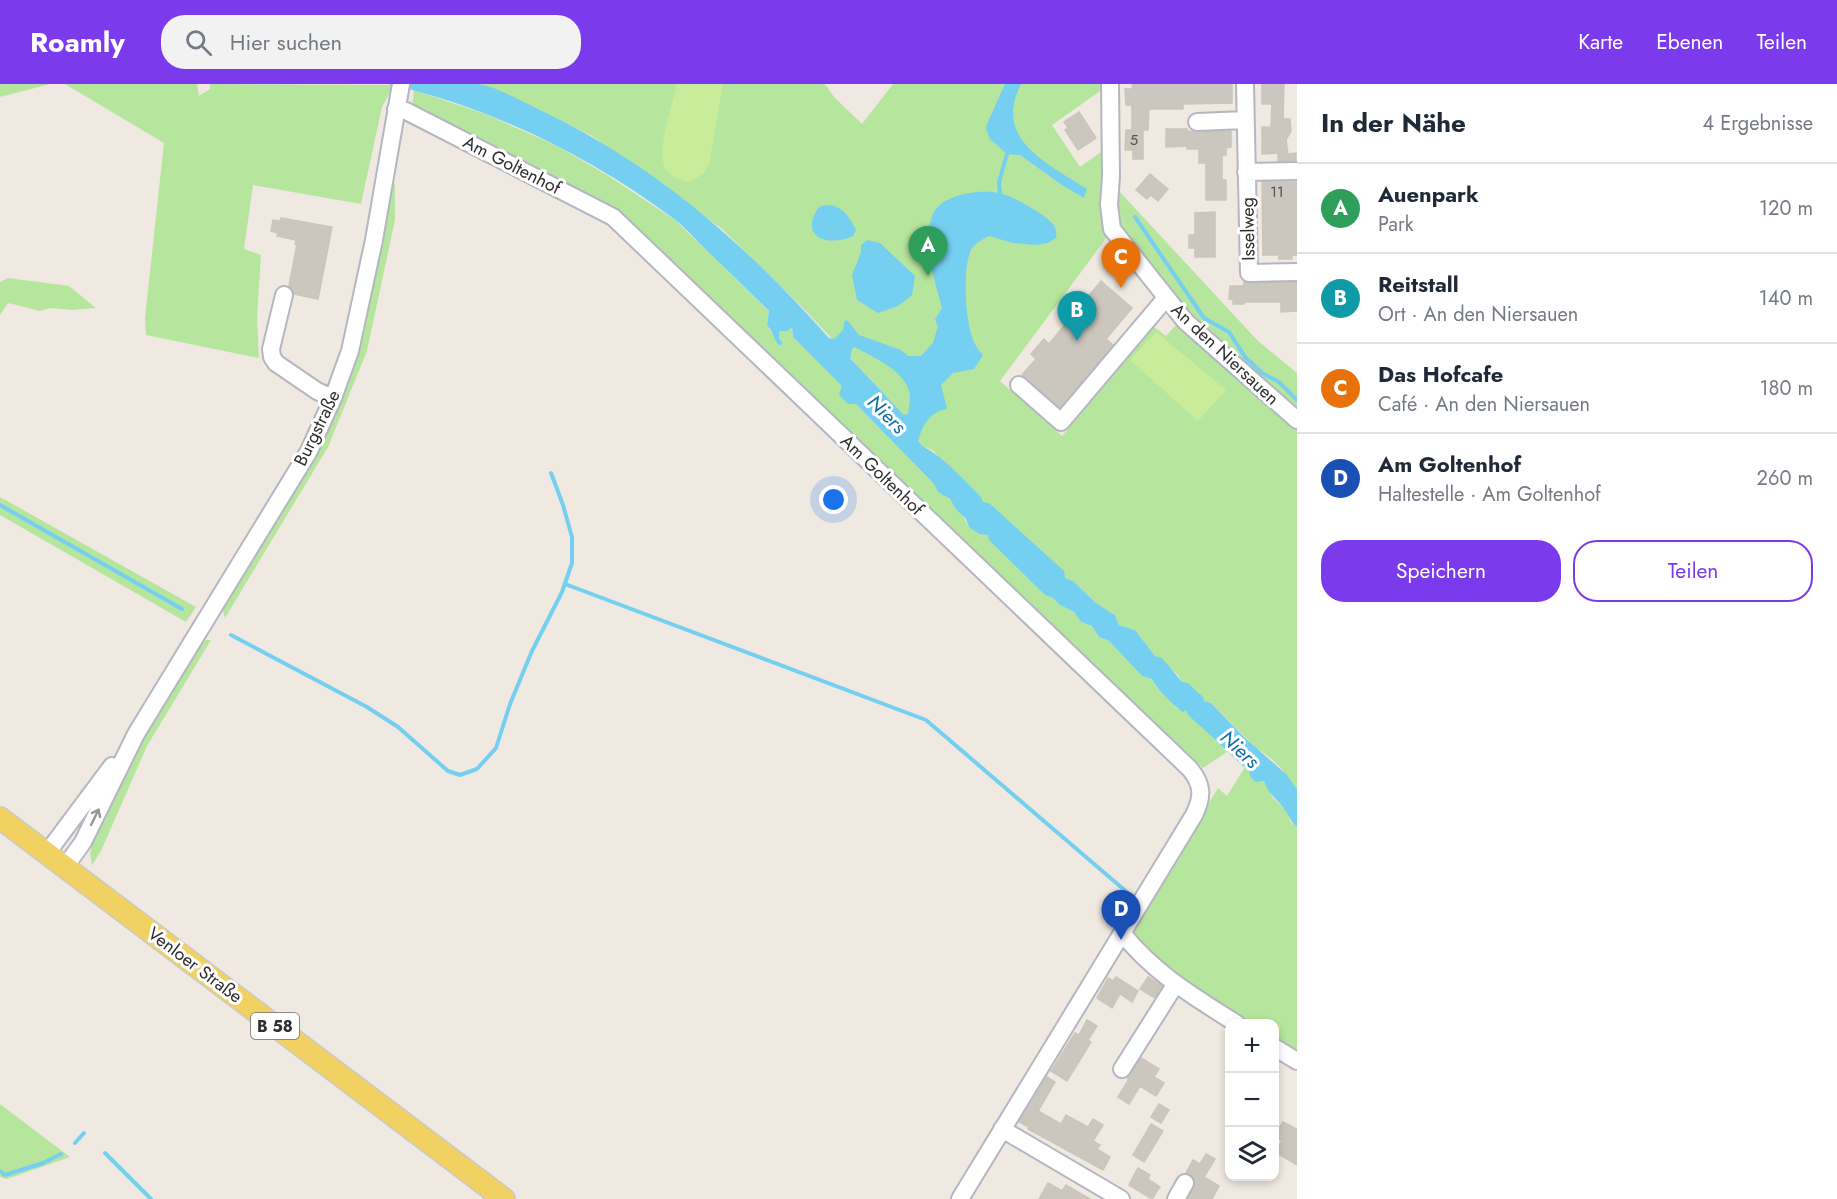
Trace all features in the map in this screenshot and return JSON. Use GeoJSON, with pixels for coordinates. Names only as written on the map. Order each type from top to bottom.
{"type":"FeatureCollection","features":[{"type":"Feature","properties":{"kind":"main road","name":"Venloer Straße"},"geometry":{"type":"LineString","coordinates":[[0,818],[504,1199]]}},
{"type":"Feature","properties":{"kind":"street","name":"An den Niersauen"},"geometry":{"type":"LineString","coordinates":[[1110,84],[1109,205],[1112,229],[1185,321],[1297,420]]}},
{"type":"Feature","properties":{"kind":"street","name":"Isselweg"},"geometry":{"type":"LineString","coordinates":[[1245,84],[1249,273],[1297,272]]}},
{"type":"Feature","properties":{"kind":"street","name":"Burgstraße"},"geometry":{"type":"LineString","coordinates":[[65,867],[83,842],[136,734],[309,451],[333,398],[350,351],[374,240],[399,96]]}},
{"type":"Feature","properties":{"kind":"street","name":"Am Goltenhof"},"geometry":{"type":"LineString","coordinates":[[399,96],[406,111],[613,217],[1190,769],[1200,783],[1198,807],[960,1199]]}},
{"type":"Feature","properties":{"kind":"street"},"geometry":{"type":"LineString","coordinates":[[1197,122],[1245,120]]}},
{"type":"Feature","properties":{"kind":"street","name":"Isselweg"},"geometry":{"type":"LineString","coordinates":[[1246,172],[1297,171]]}},
{"type":"Feature","properties":{"kind":"street"},"geometry":{"type":"LineString","coordinates":[[284,295],[272,357],[276,363],[317,391],[333,398]]}},
{"type":"Feature","properties":{"kind":"street"},"geometry":{"type":"LineString","coordinates":[[1018,385],[1061,422],[1166,298]]}},
{"type":"Feature","properties":{"kind":"street","name":"Burgstraße"},"geometry":{"type":"LineString","coordinates":[[47,853],[136,734]]}},
{"type":"Feature","properties":{"kind":"street"},"geometry":{"type":"LineString","coordinates":[[1122,933],[1153,967],[1175,985],[1230,1019]]}},
{"type":"Feature","properties":{"kind":"street"},"geometry":{"type":"LineString","coordinates":[[1122,1069],[1175,985]]}},
{"type":"Feature","properties":{"kind":"street"},"geometry":{"type":"LineString","coordinates":[[1279,1050],[1297,1061]]}},
{"type":"Feature","properties":{"kind":"street"},"geometry":{"type":"LineString","coordinates":[[1002,1129],[1121,1199]]}},
{"type":"Feature","properties":{"kind":"street"},"geometry":{"type":"LineString","coordinates":[[1176,1199],[1185,1183]]}},
{"type":"Feature","properties":{"kind":"green space"},"geometry":{"type":"Polygon","coordinates":[[[0,84],[50,84],[0,97],[0,84]]]}},
{"type":"Feature","properties":{"kind":"green space"},"geometry":{"type":"Polygon","coordinates":[[[65,84],[197,84],[199,96],[210,89],[210,84],[391,85],[382,107],[361,204],[253,185],[244,249],[261,255],[257,318],[259,358],[146,335],[145,318],[164,143],[65,84]]]}},
{"type":"Feature","properties":{"kind":"green space"},"geometry":{"type":"Polygon","coordinates":[[[478,84],[825,84],[834,97],[862,124],[893,84],[1110,84],[1052,125],[1080,167],[1115,142],[1114,198],[1119,191],[1258,341],[1297,373],[1297,416],[1185,321],[1113,229],[1000,381],[1062,436],[1154,327],[1166,336],[1177,324],[1297,425],[1297,789],[1274,762],[1257,749],[1211,703],[1204,701],[1195,689],[1182,682],[1178,675],[1155,656],[1135,630],[1119,625],[1115,615],[1096,603],[1073,581],[1065,578],[983,502],[932,450],[920,445],[904,415],[803,308],[722,229],[592,136],[506,94],[478,84]]]}},
{"type":"Feature","properties":{"kind":"green space"},"geometry":{"type":"Polygon","coordinates":[[[677,84],[723,84],[709,165],[703,174],[689,182],[670,174],[663,161],[664,139],[677,84]]]}},
{"type":"Feature","properties":{"kind":"green space"},"geometry":{"type":"Polygon","coordinates":[[[414,90],[485,114],[557,146],[607,175],[675,220],[769,311],[767,326],[780,346],[783,343],[779,338],[779,331],[792,327],[793,337],[843,386],[856,404],[950,500],[960,511],[969,527],[988,535],[1045,595],[1074,612],[1081,622],[1092,626],[1099,637],[1109,641],[1142,676],[1152,679],[1176,708],[1185,709],[1227,752],[1203,768],[615,212],[412,108],[414,90]]]}},
{"type":"Feature","properties":{"kind":"green space"},"geometry":{"type":"Polygon","coordinates":[[[393,183],[395,184],[395,220],[367,351],[328,447],[225,618],[223,611],[225,604],[322,445],[358,353],[393,183]]]}},
{"type":"Feature","properties":{"kind":"green space"},"geometry":{"type":"Polygon","coordinates":[[[8,278],[69,286],[96,308],[72,310],[50,308],[40,311],[8,303],[0,315],[0,282],[8,278]]]}},
{"type":"Feature","properties":{"kind":"green space"},"geometry":{"type":"Polygon","coordinates":[[[1156,332],[1226,390],[1198,421],[1130,360],[1156,332]]]}},
{"type":"Feature","properties":{"kind":"green space"},"geometry":{"type":"Polygon","coordinates":[[[0,497],[196,607],[186,622],[0,515],[0,497]]]}},
{"type":"Feature","properties":{"kind":"green space"},"geometry":{"type":"Polygon","coordinates":[[[206,640],[211,640],[147,746],[101,851],[92,865],[90,854],[93,840],[141,740],[199,646],[206,640]]]}},
{"type":"Feature","properties":{"kind":"green space"},"geometry":{"type":"Polygon","coordinates":[[[1245,767],[1264,781],[1273,798],[1286,810],[1291,822],[1297,827],[1297,1056],[1279,1044],[1279,1019],[1240,1019],[1173,977],[1130,932],[1218,788],[1227,796],[1245,767]]]}},
{"type":"Feature","properties":{"kind":"green space"},"geometry":{"type":"Polygon","coordinates":[[[0,1104],[70,1157],[7,1179],[0,1177],[0,1104]]]}},
{"type":"Feature","properties":{"kind":"water","name":"Niers"},"geometry":{"type":"Polygon","coordinates":[[[388,84],[479,84],[496,89],[587,134],[626,158],[699,211],[766,272],[829,338],[834,339],[843,330],[844,322],[847,320],[859,335],[901,350],[908,356],[921,356],[933,343],[938,326],[935,319],[942,308],[933,274],[928,236],[933,214],[938,207],[962,194],[991,192],[1011,197],[1047,218],[1056,230],[1056,238],[1048,243],[1036,245],[1013,243],[989,236],[977,243],[971,250],[966,270],[967,311],[972,335],[983,355],[974,369],[953,373],[941,385],[947,409],[931,416],[918,441],[960,475],[983,502],[989,503],[1064,571],[1065,578],[1073,581],[1096,603],[1115,615],[1119,625],[1135,630],[1155,656],[1162,658],[1182,682],[1188,683],[1203,697],[1204,701],[1211,703],[1244,737],[1286,774],[1297,789],[1297,827],[1264,781],[1256,782],[1251,778],[1249,771],[1188,715],[1186,710],[1183,712],[1175,706],[1152,679],[1142,676],[1109,641],[1099,637],[1092,626],[1081,622],[1074,612],[1045,595],[989,540],[988,535],[979,534],[969,527],[966,519],[950,499],[938,492],[934,484],[856,404],[848,404],[839,395],[842,386],[793,337],[792,327],[787,331],[779,331],[779,338],[783,343],[780,346],[767,326],[769,311],[678,223],[642,196],[538,136],[464,106],[388,84]],[[855,347],[852,349],[850,358],[904,415],[908,414],[910,396],[906,383],[894,370],[855,347]]]}},
{"type":"Feature","properties":{"kind":"water"},"geometry":{"type":"Polygon","coordinates":[[[1005,84],[1021,84],[1014,104],[1014,121],[1019,135],[1042,160],[1087,189],[1084,198],[1020,155],[1007,154],[990,139],[986,129],[987,124],[1005,84]]]}},
{"type":"Feature","properties":{"kind":"water"},"geometry":{"type":"Polygon","coordinates":[[[826,205],[841,209],[848,216],[856,230],[853,236],[834,241],[818,237],[812,225],[813,217],[819,207],[826,205]]]}},
{"type":"Feature","properties":{"kind":"water"},"geometry":{"type":"Polygon","coordinates":[[[867,240],[880,243],[915,276],[912,295],[898,306],[878,313],[857,300],[852,275],[861,252],[861,245],[867,240]]]}},
{"type":"Feature","properties":{"kind":"building"},"geometry":{"type":"Polygon","coordinates":[[[1132,84],[1232,84],[1232,103],[1183,104],[1183,109],[1149,109],[1148,130],[1143,130],[1143,159],[1133,159],[1133,150],[1125,150],[1126,130],[1132,130],[1132,105],[1126,105],[1125,89],[1133,89],[1132,84]]]}},
{"type":"Feature","properties":{"kind":"building"},"geometry":{"type":"Polygon","coordinates":[[[1262,84],[1284,84],[1283,119],[1290,119],[1291,131],[1286,140],[1288,154],[1296,153],[1296,161],[1278,161],[1278,153],[1262,154],[1262,127],[1271,127],[1272,104],[1262,104],[1262,84]]]}},
{"type":"Feature","properties":{"kind":"building"},"geometry":{"type":"Polygon","coordinates":[[[1079,112],[1096,138],[1078,150],[1065,130],[1068,128],[1064,122],[1079,112]]]}},
{"type":"Feature","properties":{"kind":"building"},"geometry":{"type":"Polygon","coordinates":[[[1166,129],[1187,129],[1187,131],[1197,132],[1231,131],[1231,147],[1226,148],[1226,155],[1222,155],[1222,180],[1226,180],[1226,200],[1206,200],[1206,163],[1199,163],[1199,149],[1187,149],[1187,146],[1166,147],[1166,129]]]}},
{"type":"Feature","properties":{"kind":"building"},"geometry":{"type":"Polygon","coordinates":[[[1150,174],[1168,189],[1158,201],[1151,195],[1147,199],[1136,190],[1150,174]]]}},
{"type":"Feature","properties":{"kind":"building"},"geometry":{"type":"Polygon","coordinates":[[[1262,182],[1297,182],[1297,255],[1292,255],[1292,259],[1279,259],[1279,255],[1263,255],[1262,182]]]}},
{"type":"Feature","properties":{"kind":"building"},"geometry":{"type":"Polygon","coordinates":[[[1215,212],[1215,257],[1195,257],[1195,248],[1189,248],[1189,235],[1195,235],[1195,213],[1215,212]]]}},
{"type":"Feature","properties":{"kind":"building"},"geometry":{"type":"Polygon","coordinates":[[[281,218],[332,227],[318,299],[294,294],[289,286],[297,244],[295,244],[296,240],[277,236],[278,233],[271,231],[273,220],[280,221],[281,218]]]}},
{"type":"Feature","properties":{"kind":"building"},"geometry":{"type":"Polygon","coordinates":[[[1101,281],[1132,308],[1106,339],[1113,345],[1060,407],[1022,375],[1036,359],[1031,354],[1044,339],[1049,344],[1101,281]]]}},
{"type":"Feature","properties":{"kind":"building"},"geometry":{"type":"Polygon","coordinates":[[[1244,282],[1297,282],[1297,311],[1281,312],[1281,302],[1233,304],[1233,299],[1229,299],[1230,286],[1244,286],[1244,282]]]}},
{"type":"Feature","properties":{"kind":"building"},"geometry":{"type":"Polygon","coordinates":[[[1116,977],[1138,991],[1132,1002],[1120,994],[1112,1008],[1097,998],[1108,978],[1113,981],[1116,977]]]}},
{"type":"Feature","properties":{"kind":"building"},"geometry":{"type":"Polygon","coordinates":[[[1148,977],[1162,986],[1155,998],[1140,989],[1148,977]]]}},
{"type":"Feature","properties":{"kind":"building"},"geometry":{"type":"Polygon","coordinates":[[[1087,1020],[1097,1026],[1088,1040],[1091,1042],[1067,1081],[1051,1071],[1075,1033],[1079,1035],[1087,1020]]]}},
{"type":"Feature","properties":{"kind":"building"},"geometry":{"type":"Polygon","coordinates":[[[1141,1058],[1159,1069],[1154,1077],[1164,1083],[1156,1096],[1140,1086],[1129,1104],[1118,1097],[1129,1079],[1127,1078],[1141,1058]]]}},
{"type":"Feature","properties":{"kind":"building"},"geometry":{"type":"Polygon","coordinates":[[[1047,1077],[1055,1082],[1038,1111],[1061,1124],[1066,1115],[1088,1127],[1093,1119],[1103,1125],[1093,1141],[1100,1145],[1097,1149],[1110,1157],[1103,1170],[1019,1122],[1047,1077]]]}},
{"type":"Feature","properties":{"kind":"building"},"geometry":{"type":"Polygon","coordinates":[[[1159,1104],[1169,1110],[1161,1123],[1151,1117],[1159,1104]]]}},
{"type":"Feature","properties":{"kind":"building"},"geometry":{"type":"Polygon","coordinates":[[[1283,1122],[1297,1129],[1297,1165],[1279,1154],[1279,1146],[1282,1141],[1279,1138],[1279,1128],[1283,1122]]]}},
{"type":"Feature","properties":{"kind":"building"},"geometry":{"type":"Polygon","coordinates":[[[1151,1124],[1163,1131],[1144,1162],[1133,1155],[1151,1124]]]}},
{"type":"Feature","properties":{"kind":"building"},"geometry":{"type":"Polygon","coordinates":[[[1206,1154],[1215,1159],[1204,1177],[1219,1186],[1212,1199],[1188,1199],[1196,1182],[1191,1174],[1186,1173],[1193,1160],[1200,1164],[1206,1154]]]}},
{"type":"Feature","properties":{"kind":"building"},"geometry":{"type":"Polygon","coordinates":[[[1138,1168],[1150,1175],[1148,1179],[1160,1187],[1152,1199],[1129,1185],[1138,1168]]]}},
{"type":"Feature","properties":{"kind":"building"},"geometry":{"type":"Polygon","coordinates":[[[1048,1183],[1062,1191],[1066,1185],[1090,1199],[1039,1199],[1048,1183]]]}},
{"type":"Feature","properties":{"kind":"waterway"},"geometry":{"type":"LineString","coordinates":[[1000,193],[999,182],[1007,154]]}},
{"type":"Feature","properties":{"kind":"waterway"},"geometry":{"type":"LineString","coordinates":[[1135,217],[1204,318],[1229,332],[1245,357],[1262,373],[1279,382],[1297,400]]}},
{"type":"Feature","properties":{"kind":"waterway"},"geometry":{"type":"LineString","coordinates":[[1190,336],[1232,373]]}},
{"type":"Feature","properties":{"kind":"waterway"},"geometry":{"type":"LineString","coordinates":[[231,635],[367,707],[398,727],[448,771],[460,775],[477,769],[496,748],[510,704],[532,651],[562,592],[572,563],[572,537],[551,473]]}},
{"type":"Feature","properties":{"kind":"waterway"},"geometry":{"type":"LineString","coordinates":[[0,505],[182,609]]}},
{"type":"Feature","properties":{"kind":"waterway"},"geometry":{"type":"LineString","coordinates":[[565,584],[926,720],[1135,899]]}},
{"type":"Feature","properties":{"kind":"waterway"},"geometry":{"type":"LineString","coordinates":[[75,1143],[84,1133]]}},
{"type":"Feature","properties":{"kind":"waterway"},"geometry":{"type":"LineString","coordinates":[[105,1153],[151,1199]]}},
{"type":"Feature","properties":{"kind":"waterway"},"geometry":{"type":"LineString","coordinates":[[0,1171],[5,1175],[43,1163],[61,1154]]}},
{"type":"Feature","properties":{"kind":"place","name":"Auenpark"},"geometry":{"type":"Point","coordinates":[928,276]}},
{"type":"Feature","properties":{"kind":"place","name":"Das Hofcafe"},"geometry":{"type":"Point","coordinates":[1121,288]}},
{"type":"Feature","properties":{"kind":"place","name":"Reitstall"},"geometry":{"type":"Point","coordinates":[1077,341]}},
{"type":"Feature","properties":{"kind":"place","name":"Am Goltenhof"},"geometry":{"type":"Point","coordinates":[1121,940]}}]}
